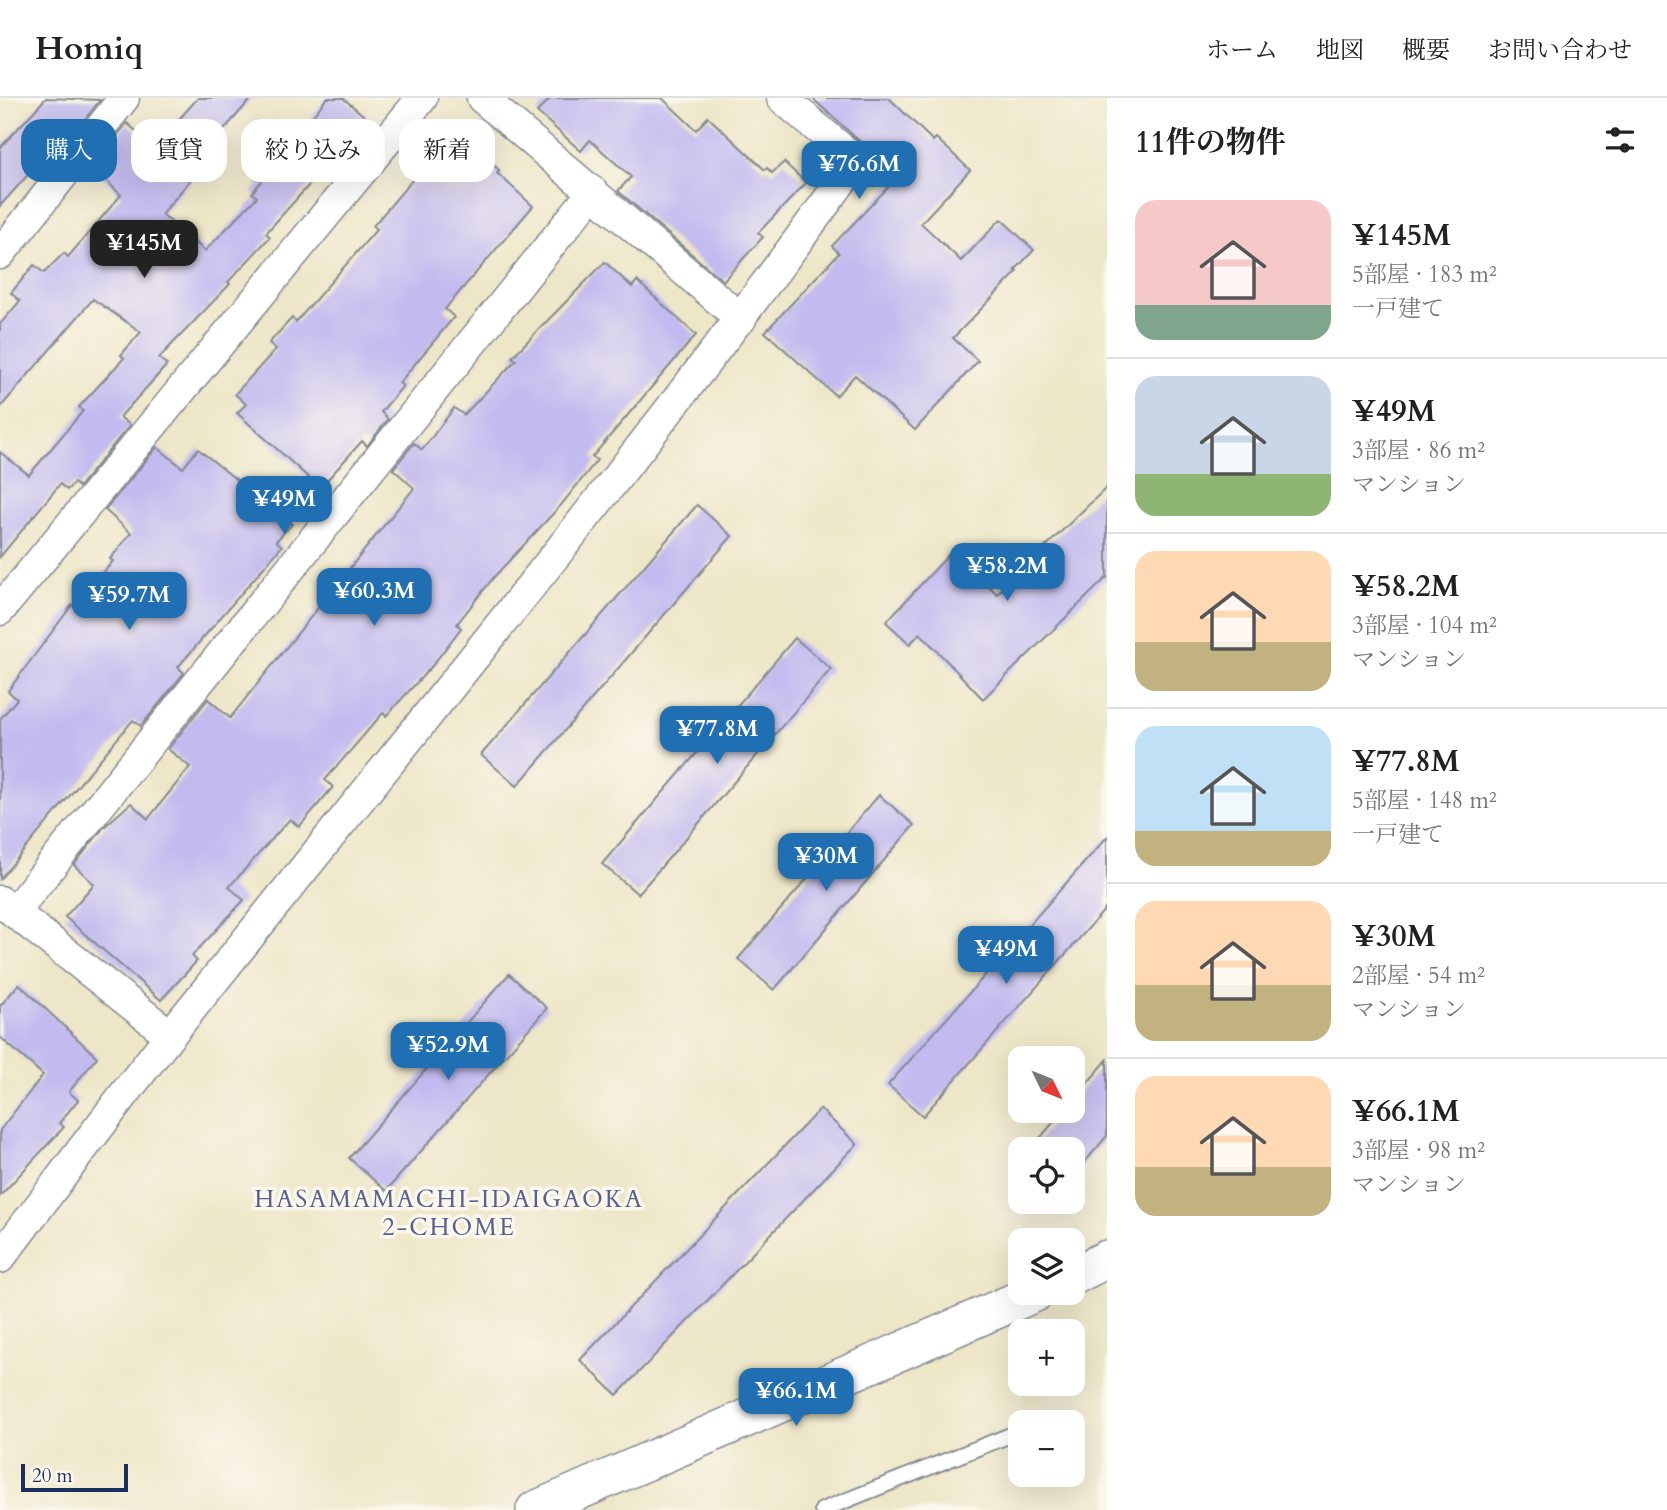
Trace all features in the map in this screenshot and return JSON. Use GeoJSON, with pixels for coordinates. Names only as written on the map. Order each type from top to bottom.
{"type":"FeatureCollection","features":[{"type":"Feature","properties":{"kind":"street"},"geometry":{"type":"LineString","coordinates":[[0,254],[124,98]]}},
{"type":"Feature","properties":{"kind":"street"},"geometry":{"type":"LineString","coordinates":[[0,610],[422,98]]}},
{"type":"Feature","properties":{"kind":"street"},"geometry":{"type":"LineString","coordinates":[[482,98],[741,319]]}},
{"type":"Feature","properties":{"kind":"street"},"geometry":{"type":"LineString","coordinates":[[0,1258],[170,1035],[397,756],[741,319],[856,161],[782,98]]}},
{"type":"Feature","properties":{"kind":"street"},"geometry":{"type":"LineString","coordinates":[[170,1035],[7,906],[593,192]]}},
{"type":"Feature","properties":{"kind":"street"},"geometry":{"type":"LineString","coordinates":[[1085,1270],[1107,1259]]}},
{"type":"Feature","properties":{"kind":"street"},"geometry":{"type":"LineString","coordinates":[[535,1510],[1008,1305]]}},
{"type":"Feature","properties":{"kind":"lane"},"geometry":{"type":"LineString","coordinates":[[822,1510],[1008,1436]]}},
{"type":"Feature","properties":{"kind":"building"},"geometry":{"type":"Polygon","coordinates":[[[46,98],[100,100],[85,119],[27,119],[46,98]]]}},
{"type":"Feature","properties":{"kind":"building"},"geometry":{"type":"Polygon","coordinates":[[[198,98],[252,98],[227,126],[227,119],[179,119],[198,98]]]}},
{"type":"Feature","properties":{"kind":"building"},"geometry":{"type":"Polygon","coordinates":[[[327,98],[343,98],[368,119],[310,119],[327,98]]]}},
{"type":"Feature","properties":{"kind":"building"},"geometry":{"type":"Polygon","coordinates":[[[551,98],[662,98],[696,130],[708,117],[765,170],[767,168],[772,173],[784,162],[806,183],[758,233],[763,237],[723,281],[618,191],[631,177],[590,140],[581,151],[537,112],[551,98]]]}},
{"type":"Feature","properties":{"kind":"building"},"geometry":{"type":"Polygon","coordinates":[[[812,98],[889,98],[933,141],[936,138],[970,170],[921,223],[961,261],[1001,219],[1034,250],[1015,270],[1017,272],[953,338],[978,361],[915,430],[855,375],[836,396],[765,332],[839,253],[832,246],[896,179],[867,148],[812,98]]]}},
{"type":"Feature","properties":{"kind":"building"},"geometry":{"type":"Polygon","coordinates":[[[127,123],[131,127],[131,182],[189,182],[162,214],[205,251],[257,197],[252,193],[261,182],[312,182],[266,233],[270,237],[228,282],[230,284],[159,358],[167,365],[120,417],[130,425],[79,487],[74,483],[67,490],[60,484],[0,557],[0,452],[29,475],[83,411],[79,407],[124,358],[121,355],[141,332],[93,299],[0,408],[0,324],[20,301],[11,293],[34,265],[44,273],[64,253],[68,257],[121,195],[108,182],[117,182],[117,136],[127,123]]]}},
{"type":"Feature","properties":{"kind":"building"},"geometry":{"type":"Polygon","coordinates":[[[21,125],[22,182],[0,206],[0,148],[21,125]]]}},
{"type":"Feature","properties":{"kind":"building"},"geometry":{"type":"Polygon","coordinates":[[[495,166],[500,171],[497,173],[533,206],[445,309],[454,317],[399,383],[403,386],[381,412],[388,419],[367,446],[362,441],[320,488],[237,413],[246,404],[235,394],[276,349],[269,343],[292,318],[296,322],[377,229],[373,226],[410,182],[495,182],[495,166]]]}},
{"type":"Feature","properties":{"kind":"building"},"geometry":{"type":"Polygon","coordinates":[[[605,262],[632,287],[637,281],[696,335],[592,457],[597,460],[561,505],[494,577],[457,624],[461,628],[432,666],[386,716],[383,713],[325,780],[333,787],[299,827],[290,819],[229,887],[244,900],[192,956],[197,961],[161,1000],[65,917],[94,884],[74,865],[104,827],[131,803],[148,819],[190,767],[168,749],[208,699],[230,718],[414,488],[393,469],[414,443],[422,450],[454,408],[464,415],[516,360],[512,357],[605,262]]]}},
{"type":"Feature","properties":{"kind":"building"},"geometry":{"type":"Polygon","coordinates":[[[157,447],[183,468],[198,449],[292,524],[276,541],[282,546],[178,667],[184,673],[141,726],[133,720],[0,879],[0,719],[17,699],[8,691],[72,605],[75,607],[113,561],[110,559],[131,533],[105,510],[157,447]]]}},
{"type":"Feature","properties":{"kind":"building"},"geometry":{"type":"Polygon","coordinates":[[[1107,487],[1107,577],[983,699],[920,633],[910,644],[886,622],[952,551],[997,594],[1107,487]]]}},
{"type":"Feature","properties":{"kind":"building"},"geometry":{"type":"Polygon","coordinates":[[[697,505],[732,536],[517,786],[481,755],[697,505]]]}},
{"type":"Feature","properties":{"kind":"building"},"geometry":{"type":"Polygon","coordinates":[[[795,638],[831,669],[638,894],[602,864],[795,638]]]}},
{"type":"Feature","properties":{"kind":"building"},"geometry":{"type":"Polygon","coordinates":[[[879,795],[914,825],[774,990],[738,959],[879,795]]]}},
{"type":"Feature","properties":{"kind":"building"},"geometry":{"type":"Polygon","coordinates":[[[1107,837],[1107,907],[923,1116],[888,1085],[1107,837]]]}},
{"type":"Feature","properties":{"kind":"building"},"geometry":{"type":"Polygon","coordinates":[[[509,974],[547,1008],[386,1191],[349,1158],[509,974]]]}},
{"type":"Feature","properties":{"kind":"building"},"geometry":{"type":"Polygon","coordinates":[[[19,984],[97,1057],[69,1092],[78,1100],[59,1123],[64,1127],[0,1196],[0,1130],[43,1075],[0,1037],[0,1006],[19,984]]]}},
{"type":"Feature","properties":{"kind":"building"},"geometry":{"type":"Polygon","coordinates":[[[1107,1060],[1107,1136],[1085,1162],[1085,1137],[1041,1137],[1052,1124],[1085,1124],[1085,1086],[1107,1060]]]}},
{"type":"Feature","properties":{"kind":"building"},"geometry":{"type":"Polygon","coordinates":[[[820,1109],[857,1144],[617,1395],[580,1360],[820,1109]]]}},
{"type":"Feature","properties":{"kind":"district","name":"HASAMAMACHI-IDAIGAOKA 2-CHOME"},"geometry":{"type":"Point","coordinates":[449,1213]}}]}
